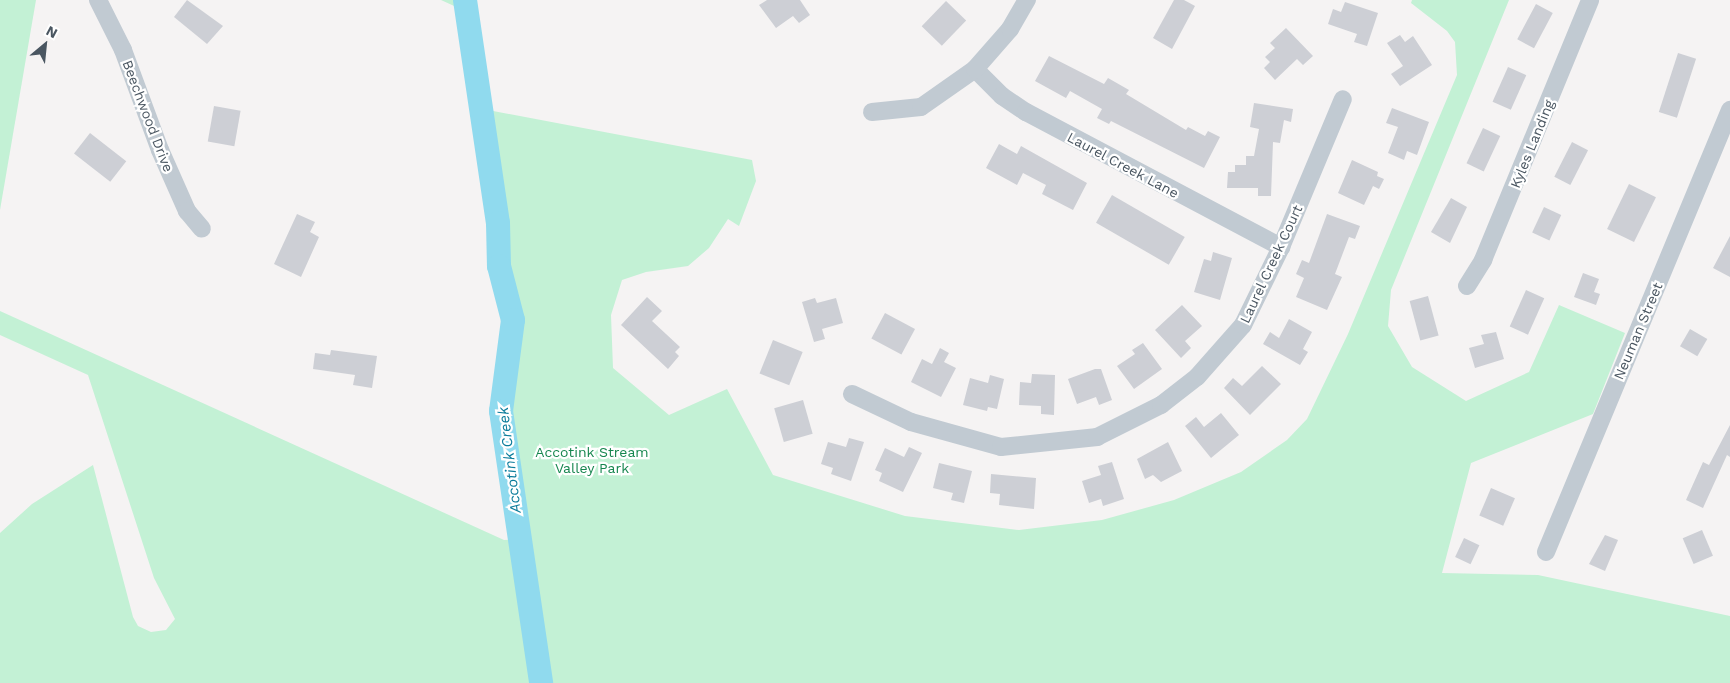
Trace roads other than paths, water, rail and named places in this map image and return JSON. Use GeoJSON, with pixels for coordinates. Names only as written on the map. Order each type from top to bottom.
{"type":"FeatureCollection","features":[{"type":"Feature","properties":{"kind":"street","name":"Beechwood Drive"},"geometry":{"type":"LineString","coordinates":[[98,0],[123,50],[160,150],[187,211],[202,229]]}},
{"type":"Feature","properties":{"kind":"street"},"geometry":{"type":"LineString","coordinates":[[872,112],[921,107],[975,69],[1010,29],[1027,0]]}},
{"type":"Feature","properties":{"kind":"street","name":"Kyles Landing"},"geometry":{"type":"LineString","coordinates":[[1467,286],[1483,260],[1590,0]]}},
{"type":"Feature","properties":{"kind":"street","name":"Laurel Creek Lane"},"geometry":{"type":"LineString","coordinates":[[975,69],[1002,96],[1026,112],[1281,247]]}},
{"type":"Feature","properties":{"kind":"street","name":"Laurel Creek Court"},"geometry":{"type":"LineString","coordinates":[[852,394],[911,422],[1001,447],[1096,437],[1161,405],[1204,370],[1243,325],[1281,247],[1343,99]]}},
{"type":"Feature","properties":{"kind":"street","name":"Neuman Street"},"geometry":{"type":"LineString","coordinates":[[1546,552],[1730,110]]}},
{"type":"Feature","properties":{"kind":"waterway","name":"Accotink Creek"},"geometry":{"type":"LineString","coordinates":[[465,0],[498,223],[499,266],[513,320],[501,411],[541,683]]}},
{"type":"Feature","properties":{"kind":"park label","name":"Accotink Stream Valley Park"},"geometry":{"type":"Point","coordinates":[592,460]}}]}
